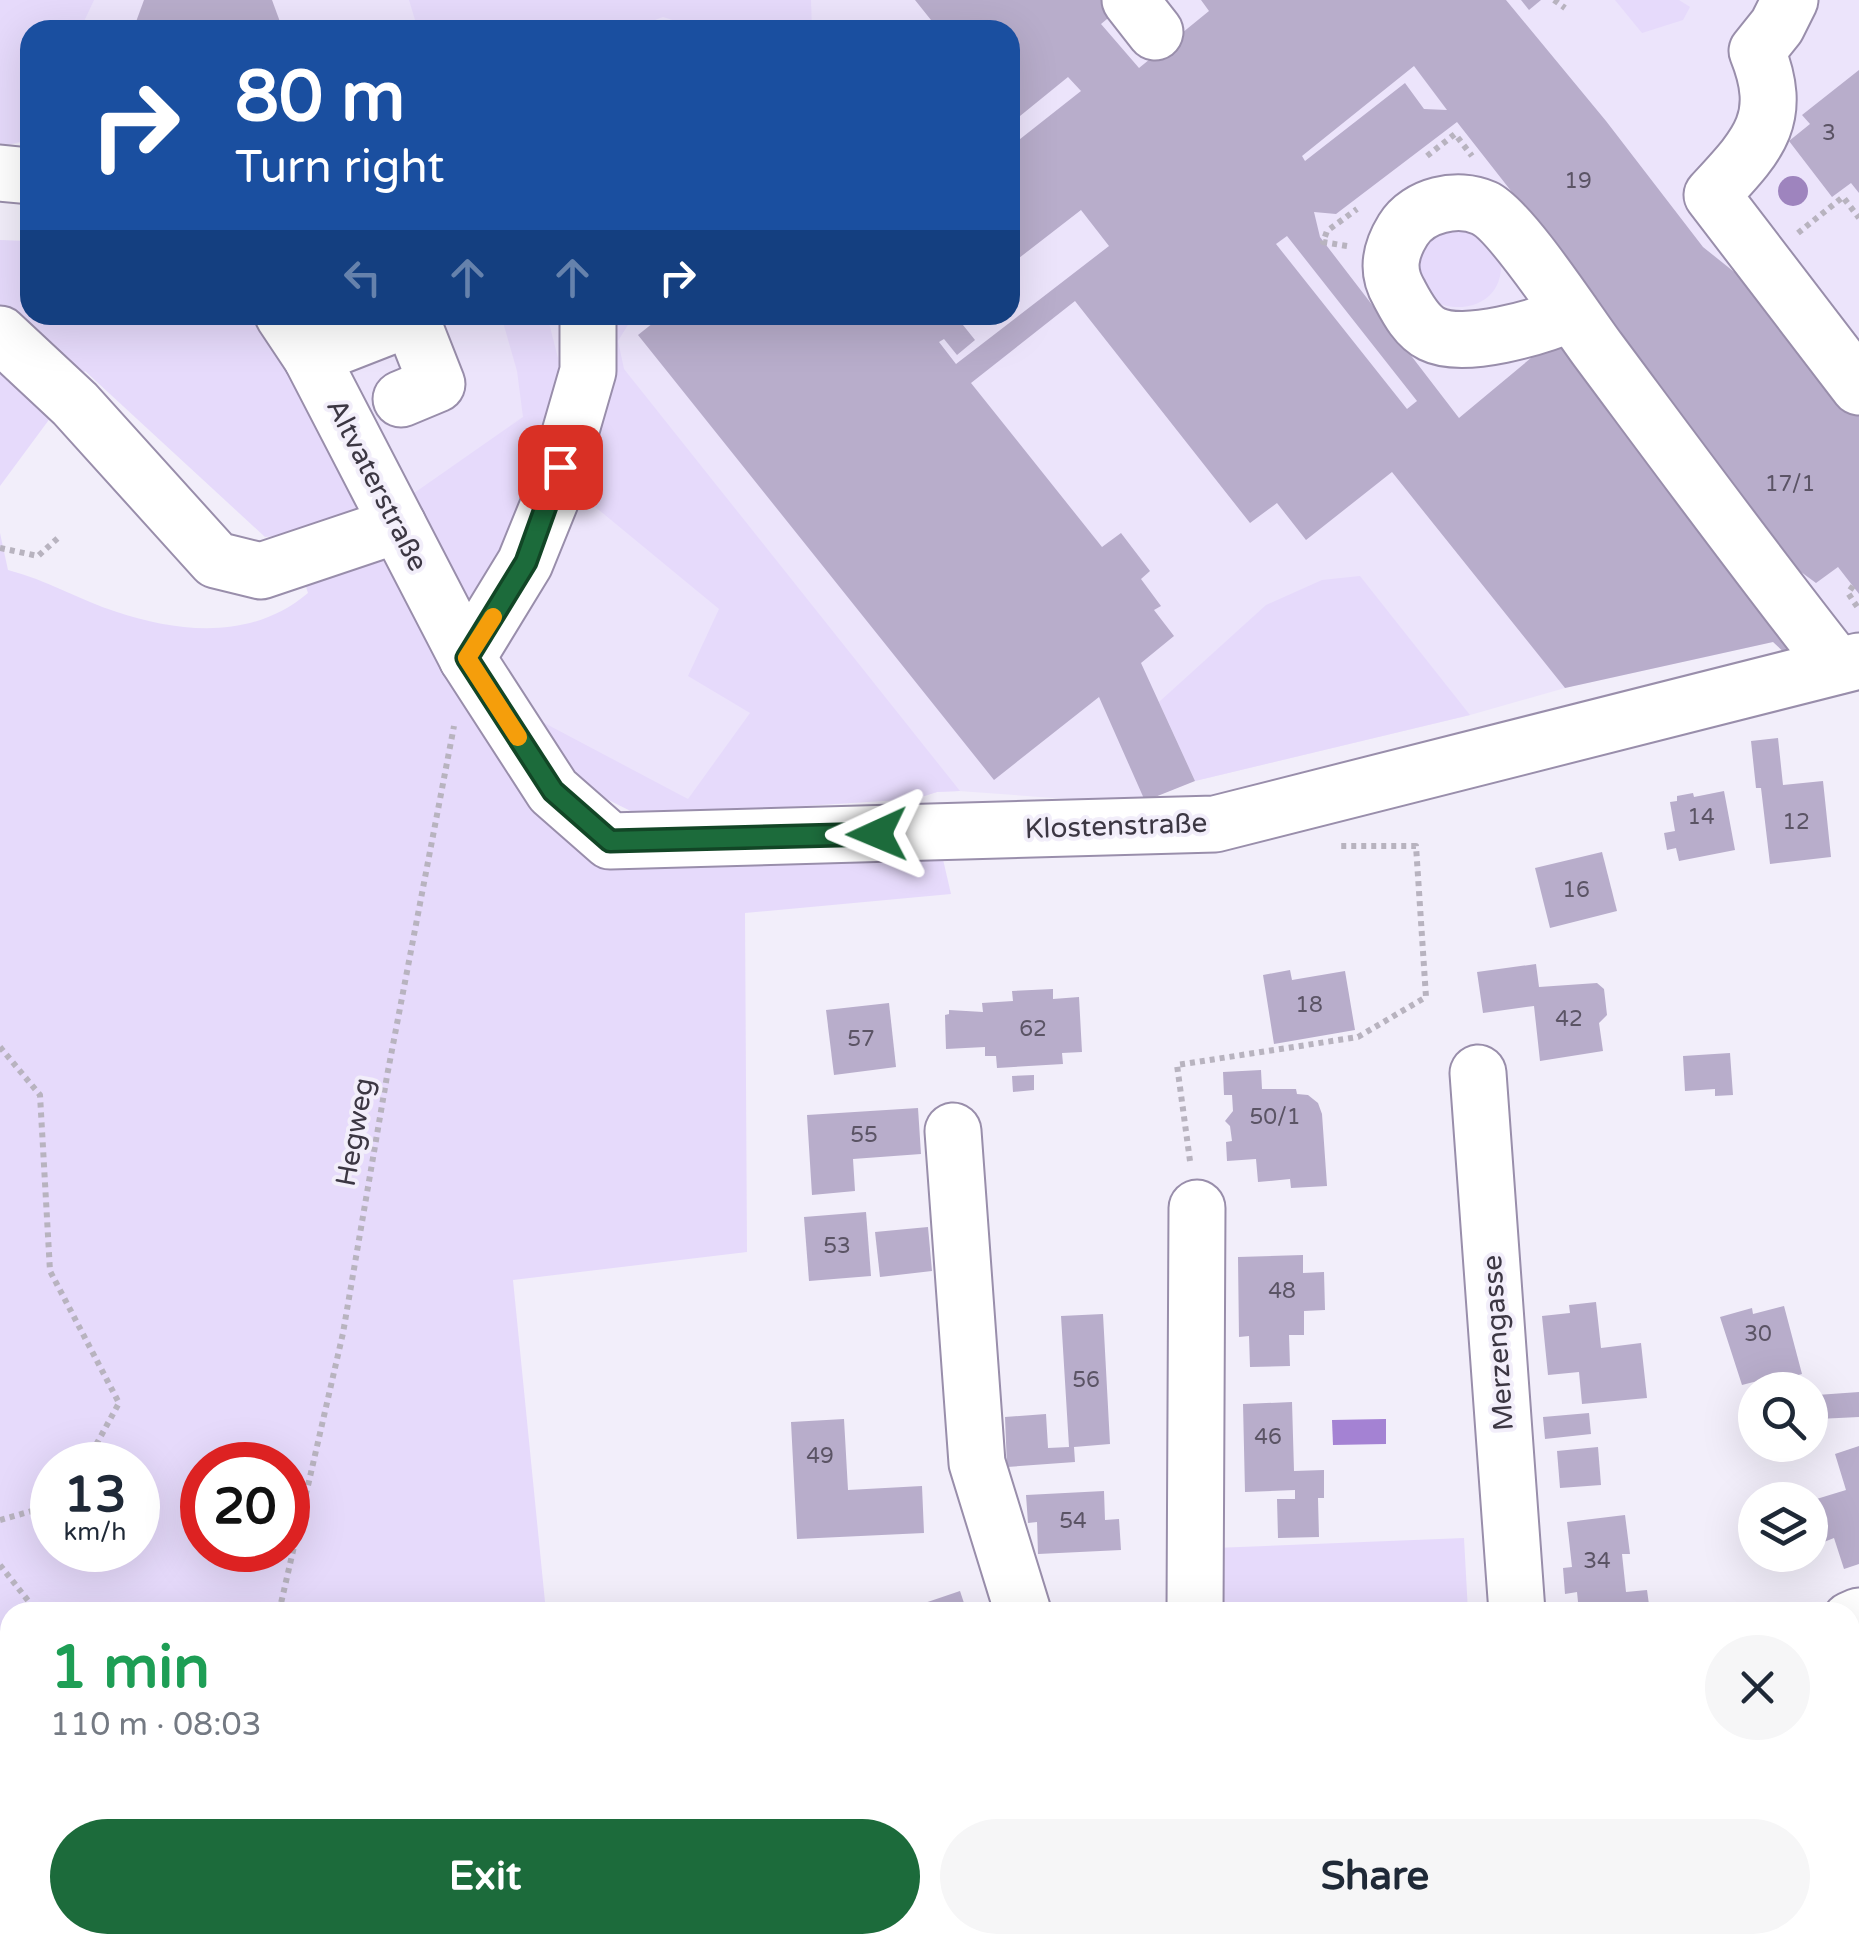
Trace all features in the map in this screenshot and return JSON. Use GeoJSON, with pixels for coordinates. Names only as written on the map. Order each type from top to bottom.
{"type":"FeatureCollection","features":[{"type":"Feature","properties":{"kind":"street"},"geometry":{"type":"LineString","coordinates":[[1790,0],[1777,26],[1757,51],[1768,77],[1769,108],[1764,132],[1750,154],[1712,195],[1859,387]]}},
{"type":"Feature","properties":{"kind":"street","name":"Klostenstraße"},"geometry":{"type":"LineString","coordinates":[[467,658],[553,791],[610,841],[1215,824],[1848,664],[1754,562],[1572,312]]}},
{"type":"Feature","properties":{"kind":"street"},"geometry":{"type":"LineString","coordinates":[[297,336],[367,325]]}},
{"type":"Feature","properties":{"kind":"street"},"geometry":{"type":"LineString","coordinates":[[401,399],[437,384],[414,325]]}},
{"type":"Feature","properties":{"kind":"street"},"geometry":{"type":"LineString","coordinates":[[467,658],[526,562],[551,499],[588,371],[588,325]]}},
{"type":"Feature","properties":{"kind":"street"},"geometry":{"type":"LineString","coordinates":[[0,334],[75,404],[216,560],[261,572],[398,525]]}},
{"type":"Feature","properties":{"kind":"street","name":"Altvaterstraße"},"geometry":{"type":"LineString","coordinates":[[297,336],[467,658]]}},
{"type":"Feature","properties":{"kind":"street","name":"Merzengasse"},"geometry":{"type":"LineString","coordinates":[[1478,1074],[1516,1602]]}},
{"type":"Feature","properties":{"kind":"street"},"geometry":{"type":"LineString","coordinates":[[953,1131],[977,1463],[1021,1602]]}},
{"type":"Feature","properties":{"kind":"street"},"geometry":{"type":"LineString","coordinates":[[1195,1602],[1197,1208]]}},
{"type":"Feature","properties":{"kind":"path"},"geometry":{"type":"LineString","coordinates":[[1554,0],[1565,8]]}},
{"type":"Feature","properties":{"kind":"path"},"geometry":{"type":"LineString","coordinates":[[1785,244],[1842,197],[1859,218]]}},
{"type":"Feature","properties":{"kind":"path"},"geometry":{"type":"LineString","coordinates":[[0,548],[38,556],[58,538]]}},
{"type":"Feature","properties":{"kind":"path"},"geometry":{"type":"LineString","coordinates":[[1852,586],[1848,593],[1859,610]]}},
{"type":"Feature","properties":{"kind":"path","name":"Hegweg"},"geometry":{"type":"LineString","coordinates":[[280,1602],[344,1333],[387,1076],[467,658]]}},
{"type":"Feature","properties":{"kind":"path"},"geometry":{"type":"LineString","coordinates":[[1197,1208],[1177,1065],[1358,1037],[1426,997],[1416,846],[1322,846]]}},
{"type":"Feature","properties":{"kind":"path"},"geometry":{"type":"LineString","coordinates":[[0,1047],[40,1095],[50,1270],[119,1403],[98,1442]]}},
{"type":"Feature","properties":{"kind":"path"},"geometry":{"type":"LineString","coordinates":[[0,1520],[30,1512]]}},
{"type":"Feature","properties":{"kind":"path"},"geometry":{"type":"LineString","coordinates":[[0,1564],[29,1602]]}},
{"type":"Feature","properties":{"kind":"shaded area"},"geometry":{"type":"Polygon","coordinates":[[[0,0],[1859,0],[1859,632],[1773,642],[1565,688],[1470,715],[1195,781],[1135,804],[959,791],[915,799],[642,816],[559,762],[301,325],[1020,325],[1020,20],[20,20],[20,143],[0,147],[0,0]]]}},
{"type":"Feature","properties":{"kind":"shaded area"},"geometry":{"type":"Polygon","coordinates":[[[0,0],[94,0],[85,20],[20,20],[20,142],[0,147],[0,0]]]}},
{"type":"Feature","properties":{"kind":"shaded area"},"geometry":{"type":"Polygon","coordinates":[[[409,0],[811,0],[812,20],[663,17],[415,20],[409,0]]]}},
{"type":"Feature","properties":{"kind":"shaded area"},"geometry":{"type":"Polygon","coordinates":[[[1615,0],[1679,0],[1690,7],[1683,20],[1642,33],[1615,0]]]}},
{"type":"Feature","properties":{"kind":"shaded area"},"geometry":{"type":"Polygon","coordinates":[[[1456,222],[1497,245],[1501,269],[1496,287],[1486,299],[1455,307],[1440,304],[1427,295],[1418,282],[1416,264],[1428,236],[1456,222]]]}},
{"type":"Feature","properties":{"kind":"shaded area"},"geometry":{"type":"Polygon","coordinates":[[[0,240],[20,241],[20,325],[260,325],[287,358],[588,851],[939,842],[951,894],[745,913],[747,1252],[513,1280],[545,1602],[0,1602],[0,533],[8,570],[117,612],[191,628],[216,628],[264,619],[308,593],[289,535],[265,537],[85,371],[0,486],[0,240]]]}},
{"type":"Feature","properties":{"kind":"shaded area"},"geometry":{"type":"Polygon","coordinates":[[[504,325],[550,325],[561,370],[553,450],[477,622],[407,498],[523,417],[517,371],[504,325]]]}},
{"type":"Feature","properties":{"kind":"shaded area"},"geometry":{"type":"Polygon","coordinates":[[[599,325],[628,325],[618,341],[624,369],[960,791],[937,792],[915,799],[642,816],[589,788],[555,753],[533,717],[688,799],[750,713],[688,676],[719,609],[565,482],[599,325]]]}},
{"type":"Feature","properties":{"kind":"shaded area"},"geometry":{"type":"Polygon","coordinates":[[[1360,576],[1470,715],[1195,781],[1159,702],[1266,605],[1322,580],[1360,576]]]}},
{"type":"Feature","properties":{"kind":"shaded area"},"geometry":{"type":"Polygon","coordinates":[[[1386,1419],[1386,1444],[1333,1445],[1332,1420],[1386,1419]]]}},
{"type":"Feature","properties":{"kind":"shaded area"},"geometry":{"type":"Polygon","coordinates":[[[1464,1538],[1467,1602],[1211,1602],[1214,1548],[1464,1538]]]}},
{"type":"Feature","properties":{"kind":"building"},"geometry":{"type":"Polygon","coordinates":[[[144,0],[272,0],[279,20],[137,20],[144,0]]]}},
{"type":"Feature","properties":{"kind":"building"},"geometry":{"type":"Polygon","coordinates":[[[915,0],[1102,0],[1113,14],[1101,24],[1139,68],[1209,11],[1201,0],[1506,0],[1703,247],[1768,299],[1859,416],[1859,594],[1838,567],[1816,583],[1774,552],[1584,284],[1457,122],[1336,214],[1314,212],[1320,237],[1459,418],[1555,338],[1793,645],[1788,656],[1773,642],[1565,688],[1392,472],[1306,540],[1277,503],[1250,523],[1075,301],[971,383],[1102,547],[1121,533],[1150,571],[1141,579],[1161,606],[1154,610],[1174,636],[1141,663],[1195,781],[1145,801],[1099,697],[994,780],[638,335],[650,325],[963,325],[975,340],[957,355],[944,339],[939,342],[956,364],[1007,325],[1020,325],[1020,315],[1109,246],[1081,210],[1020,257],[1020,139],[1081,91],[1068,77],[1020,116],[1020,20],[931,20],[915,0]],[[1414,66],[1302,156],[1305,161],[1405,83],[1424,109],[1447,110],[1414,66]],[[1287,236],[1276,244],[1407,409],[1417,401],[1287,236]]]}},
{"type":"Feature","properties":{"kind":"building"},"geometry":{"type":"Polygon","coordinates":[[[1521,0],[1541,0],[1529,10],[1521,0]]]}},
{"type":"Feature","properties":{"kind":"building"},"geometry":{"type":"Polygon","coordinates":[[[1859,70],[1859,193],[1851,183],[1832,197],[1789,141],[1810,124],[1802,115],[1859,70]]]}},
{"type":"Feature","properties":{"kind":"building"},"geometry":{"type":"Polygon","coordinates":[[[1778,738],[1783,785],[1823,781],[1831,857],[1770,864],[1751,741],[1778,738]]]}},
{"type":"Feature","properties":{"kind":"building"},"geometry":{"type":"Polygon","coordinates":[[[1724,791],[1735,850],[1679,861],[1676,848],[1667,850],[1664,833],[1675,831],[1670,802],[1677,801],[1677,796],[1724,791]]]}},
{"type":"Feature","properties":{"kind":"building"},"geometry":{"type":"Polygon","coordinates":[[[1602,852],[1617,911],[1550,928],[1535,868],[1602,852]]]}},
{"type":"Feature","properties":{"kind":"building"},"geometry":{"type":"Polygon","coordinates":[[[1536,964],[1539,987],[1597,983],[1604,989],[1607,1015],[1599,1023],[1603,1051],[1540,1061],[1534,1006],[1483,1013],[1477,972],[1536,964]]]}},
{"type":"Feature","properties":{"kind":"building"},"geometry":{"type":"Polygon","coordinates":[[[1290,970],[1292,980],[1345,971],[1355,1030],[1274,1044],[1263,975],[1290,970]]]}},
{"type":"Feature","properties":{"kind":"building"},"geometry":{"type":"Polygon","coordinates":[[[1053,989],[1053,999],[1079,997],[1082,1052],[1062,1053],[1063,1064],[997,1068],[996,1056],[985,1056],[985,1047],[946,1049],[945,1015],[949,1010],[983,1012],[982,1003],[1013,1001],[1012,991],[1053,989]]]}},
{"type":"Feature","properties":{"kind":"building"},"geometry":{"type":"Polygon","coordinates":[[[889,1003],[896,1067],[834,1075],[826,1010],[889,1003]]]}},
{"type":"Feature","properties":{"kind":"building"},"geometry":{"type":"Polygon","coordinates":[[[1730,1053],[1733,1095],[1715,1096],[1715,1089],[1685,1091],[1683,1056],[1730,1053]]]}},
{"type":"Feature","properties":{"kind":"building"},"geometry":{"type":"Polygon","coordinates":[[[1261,1070],[1262,1089],[1296,1089],[1297,1094],[1308,1095],[1318,1103],[1327,1186],[1291,1188],[1290,1179],[1258,1182],[1256,1159],[1227,1161],[1226,1142],[1232,1141],[1230,1126],[1225,1121],[1233,1111],[1232,1095],[1224,1095],[1223,1072],[1261,1070]]]}},
{"type":"Feature","properties":{"kind":"building"},"geometry":{"type":"Polygon","coordinates":[[[1034,1075],[1034,1090],[1013,1092],[1012,1076],[1034,1075]]]}},
{"type":"Feature","properties":{"kind":"building"},"geometry":{"type":"Polygon","coordinates":[[[918,1108],[921,1154],[853,1159],[855,1191],[812,1195],[807,1115],[918,1108]]]}},
{"type":"Feature","properties":{"kind":"building"},"geometry":{"type":"Polygon","coordinates":[[[866,1212],[871,1276],[809,1281],[804,1217],[866,1212]]]}},
{"type":"Feature","properties":{"kind":"building"},"geometry":{"type":"Polygon","coordinates":[[[928,1227],[932,1271],[880,1277],[875,1232],[928,1227]]]}},
{"type":"Feature","properties":{"kind":"building"},"geometry":{"type":"Polygon","coordinates":[[[1303,1255],[1303,1273],[1324,1272],[1325,1310],[1304,1311],[1304,1335],[1289,1335],[1290,1366],[1250,1367],[1249,1336],[1239,1337],[1238,1257],[1303,1255]]]}},
{"type":"Feature","properties":{"kind":"building"},"geometry":{"type":"Polygon","coordinates":[[[1596,1302],[1601,1348],[1641,1343],[1647,1398],[1582,1404],[1579,1372],[1548,1375],[1542,1316],[1570,1313],[1569,1305],[1596,1302]]]}},
{"type":"Feature","properties":{"kind":"building"},"geometry":{"type":"Polygon","coordinates":[[[1784,1306],[1801,1372],[1738,1373],[1720,1317],[1752,1308],[1753,1314],[1784,1306]]]}},
{"type":"Feature","properties":{"kind":"building"},"geometry":{"type":"Polygon","coordinates":[[[1103,1314],[1110,1444],[1074,1447],[1075,1462],[1007,1467],[1005,1417],[1046,1414],[1048,1448],[1069,1447],[1061,1316],[1103,1314]]]}},
{"type":"Feature","properties":{"kind":"building"},"geometry":{"type":"Polygon","coordinates":[[[1859,1392],[1859,1417],[1828,1419],[1828,1394],[1859,1392]]]}},
{"type":"Feature","properties":{"kind":"building"},"geometry":{"type":"Polygon","coordinates":[[[1292,1402],[1294,1471],[1324,1470],[1324,1498],[1318,1498],[1319,1537],[1278,1538],[1277,1499],[1295,1499],[1295,1490],[1245,1492],[1243,1404],[1292,1402]]]}},
{"type":"Feature","properties":{"kind":"building"},"geometry":{"type":"Polygon","coordinates":[[[1589,1413],[1591,1434],[1545,1439],[1543,1417],[1589,1413]]]}},
{"type":"Feature","properties":{"kind":"building"},"geometry":{"type":"Polygon","coordinates":[[[844,1419],[848,1490],[922,1486],[924,1533],[797,1539],[791,1422],[844,1419]]]}},
{"type":"Feature","properties":{"kind":"building"},"geometry":{"type":"Polygon","coordinates":[[[1859,1446],[1859,1564],[1844,1569],[1834,1538],[1828,1540],[1828,1496],[1846,1490],[1835,1454],[1859,1446]]]}},
{"type":"Feature","properties":{"kind":"building"},"geometry":{"type":"Polygon","coordinates":[[[1598,1447],[1601,1485],[1560,1488],[1557,1451],[1598,1447]]]}},
{"type":"Feature","properties":{"kind":"building"},"geometry":{"type":"Polygon","coordinates":[[[1104,1491],[1105,1520],[1119,1519],[1121,1550],[1038,1554],[1037,1522],[1028,1523],[1026,1495],[1104,1491]]]}},
{"type":"Feature","properties":{"kind":"building"},"geometry":{"type":"Polygon","coordinates":[[[1625,1515],[1630,1554],[1622,1554],[1626,1592],[1647,1590],[1649,1602],[1578,1602],[1577,1592],[1565,1594],[1563,1568],[1572,1567],[1567,1522],[1625,1515]]]}},
{"type":"Feature","properties":{"kind":"building"},"geometry":{"type":"Polygon","coordinates":[[[960,1591],[964,1602],[928,1602],[960,1591]]]}},
{"type":"Feature","properties":{"kind":"slow traffic"},"geometry":{"type":"LineString","coordinates":[[493,617],[467,658],[518,737]]}},
{"type":"Feature","properties":{"kind":"route"},"geometry":{"type":"LineString","coordinates":[[560,467],[526,562],[467,658],[553,791],[610,841],[877,834]]}}]}
